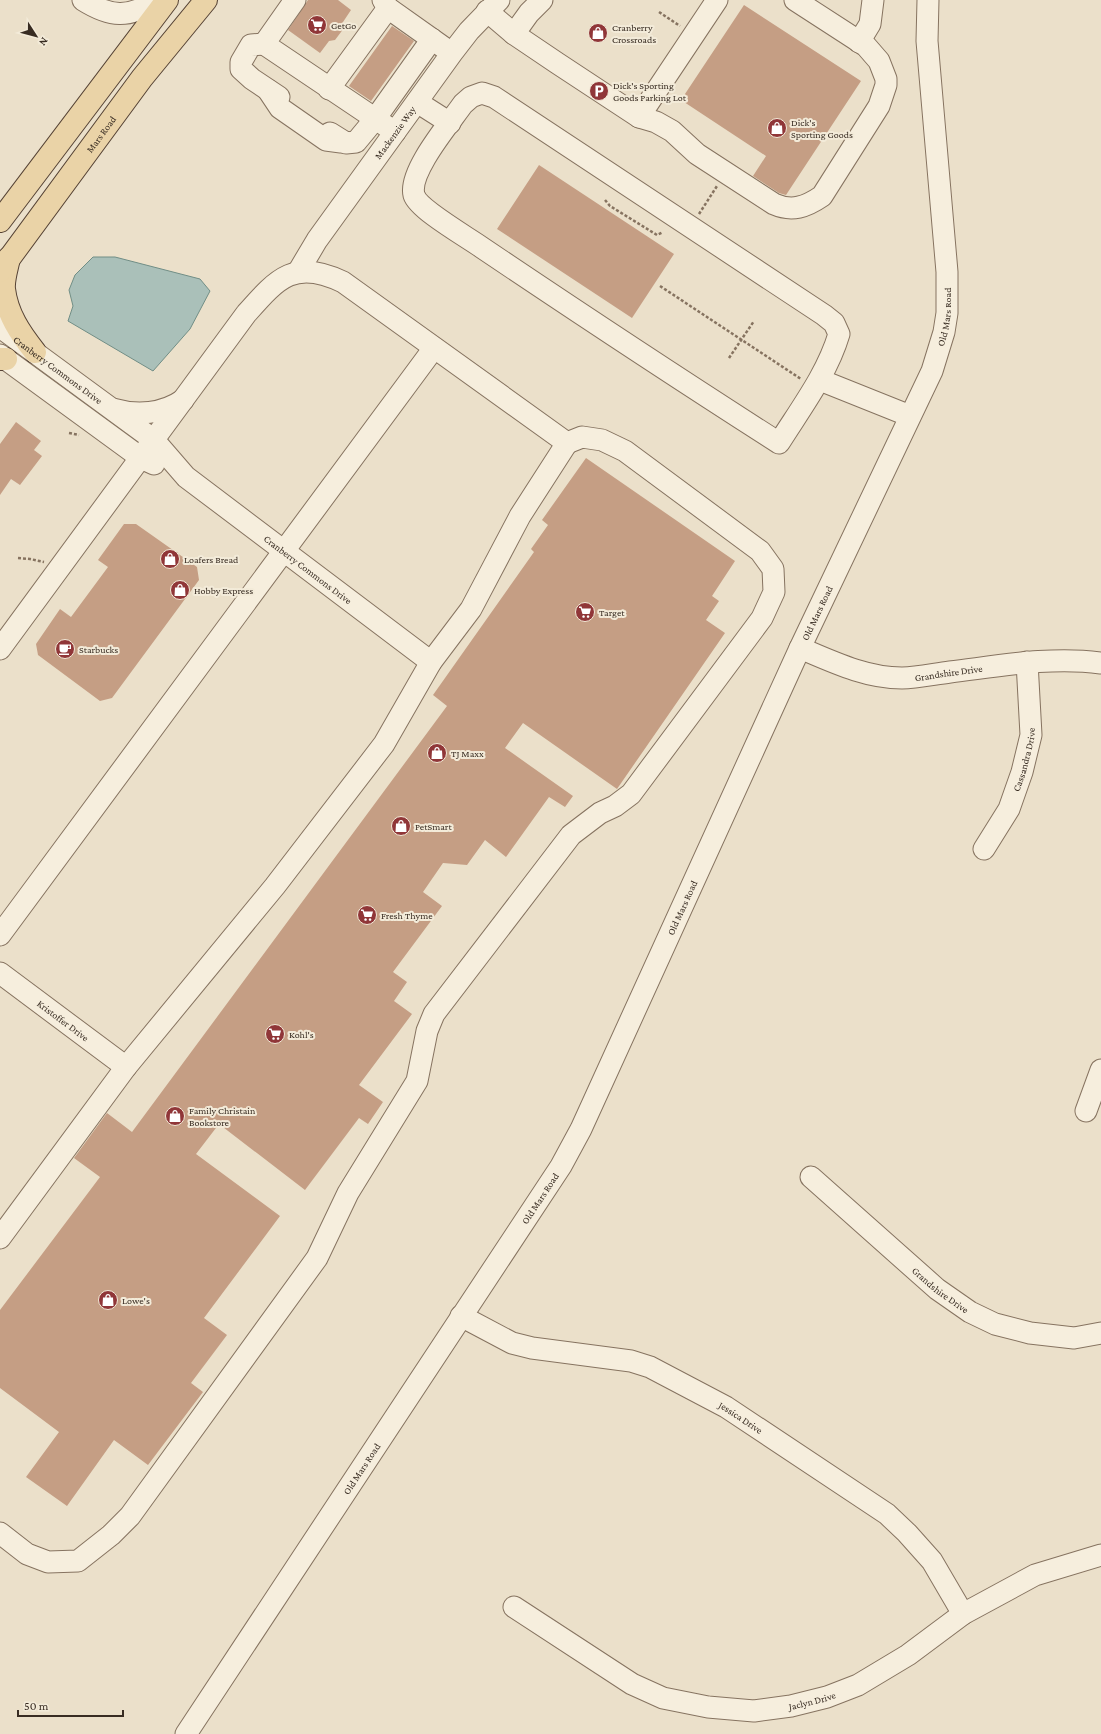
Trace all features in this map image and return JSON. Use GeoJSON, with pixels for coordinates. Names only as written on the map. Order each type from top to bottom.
{"type":"FeatureCollection","features":[{"type":"Feature","properties":{"kind":"main road"},"geometry":{"type":"LineString","coordinates":[[0,221],[167,0]]}},
{"type":"Feature","properties":{"kind":"main road","name":"Mars Road"},"geometry":{"type":"LineString","coordinates":[[4,264],[142,78],[206,0]]}},
{"type":"Feature","properties":{"kind":"main road"},"geometry":{"type":"LineString","coordinates":[[4,264],[4,288],[7,305],[17,329],[35,352]]}},
{"type":"Feature","properties":{"kind":"street"},"geometry":{"type":"LineString","coordinates":[[83,0],[106,12],[123,14],[141,10],[156,0]]}},
{"type":"Feature","properties":{"kind":"street"},"geometry":{"type":"LineString","coordinates":[[264,44],[295,0]]}},
{"type":"Feature","properties":{"kind":"street"},"geometry":{"type":"LineString","coordinates":[[514,34],[529,13],[542,0]]}},
{"type":"Feature","properties":{"kind":"street"},"geometry":{"type":"LineString","coordinates":[[639,117],[717,0]]}},
{"type":"Feature","properties":{"kind":"street"},"geometry":{"type":"LineString","coordinates":[[493,6],[514,34],[639,117],[656,122],[672,131],[697,154],[774,204],[782,208],[802,208],[822,196],[879,106],[886,79],[879,61],[866,46],[795,0]]}},
{"type":"Feature","properties":{"kind":"street"},"geometry":{"type":"LineString","coordinates":[[859,42],[870,24],[873,0]]}},
{"type":"Feature","properties":{"kind":"street","name":"Old Mars Road"},"geometry":{"type":"LineString","coordinates":[[186,1734],[561,1166],[582,1129],[800,648],[932,371],[944,332],[947,313],[947,272],[927,41],[928,0]]}},
{"type":"Feature","properties":{"kind":"street"},"geometry":{"type":"LineString","coordinates":[[329,89],[385,4],[452,53]]}},
{"type":"Feature","properties":{"kind":"street","name":"Mackenzie Way"},"geometry":{"type":"LineString","coordinates":[[298,272],[318,240],[452,53],[469,31],[493,6]]}},
{"type":"Feature","properties":{"kind":"street"},"geometry":{"type":"LineString","coordinates":[[395,132],[375,119],[329,89],[264,44],[251,45],[241,62],[241,69],[276,95],[280,108],[326,140],[338,138],[356,142],[375,119],[432,39]]}},
{"type":"Feature","properties":{"kind":"street"},"geometry":{"type":"LineString","coordinates":[[482,93],[494,96],[834,323],[839,334],[834,349],[779,443],[437,218],[417,201],[414,195],[415,175],[450,123],[463,104],[471,97],[482,93]]}},
{"type":"Feature","properties":{"kind":"street"},"geometry":{"type":"LineString","coordinates":[[417,102],[450,123]]}},
{"type":"Feature","properties":{"kind":"street"},"geometry":{"type":"LineString","coordinates":[[0,648],[246,314],[279,280],[298,272],[310,271],[333,277],[343,282],[567,443]]}},
{"type":"Feature","properties":{"kind":"street","name":"Cranberry Commons Drive"},"geometry":{"type":"LineString","coordinates":[[0,327],[154,440],[186,477],[431,662]]}},
{"type":"Feature","properties":{"kind":"street"},"geometry":{"type":"LineString","coordinates":[[0,935],[434,348]]}},
{"type":"Feature","properties":{"kind":"street","name":"Cranberry Commons Drive"},"geometry":{"type":"LineString","coordinates":[[2,358],[141,458],[186,477]]}},
{"type":"Feature","properties":{"kind":"street"},"geometry":{"type":"LineString","coordinates":[[814,381],[910,416]]}},
{"type":"Feature","properties":{"kind":"street"},"geometry":{"type":"LineString","coordinates":[[111,408],[126,412],[150,413],[174,407],[183,400]]}},
{"type":"Feature","properties":{"kind":"street"},"geometry":{"type":"LineString","coordinates":[[0,1238],[126,1067],[275,886],[384,744],[431,662],[472,609],[520,516],[567,443],[582,437],[602,440],[625,451],[760,551],[773,569],[774,592],[762,618],[631,794],[615,806],[600,813],[571,835],[434,1014],[427,1031],[417,1081],[348,1193],[317,1258],[130,1516],[112,1535],[78,1561],[48,1562],[27,1554],[0,1534]]}},
{"type":"Feature","properties":{"kind":"street"},"geometry":{"type":"LineString","coordinates":[[112,497],[117,482],[119,465],[119,455],[113,438]]}},
{"type":"Feature","properties":{"kind":"street","name":"Grandshire Drive"},"geometry":{"type":"LineString","coordinates":[[800,648],[839,665],[871,675],[902,678],[1027,662],[1085,661],[1101,663]]}},
{"type":"Feature","properties":{"kind":"street","name":"Cassandra Drive"},"geometry":{"type":"LineString","coordinates":[[984,849],[1009,810],[1022,772],[1032,735],[1027,662]]}},
{"type":"Feature","properties":{"kind":"street","name":"Kristoffer Drive"},"geometry":{"type":"LineString","coordinates":[[0,973],[126,1067]]}},
{"type":"Feature","properties":{"kind":"street"},"geometry":{"type":"LineString","coordinates":[[1086,1111],[1101,1070]]}},
{"type":"Feature","properties":{"kind":"street","name":"Grandshire Drive"},"geometry":{"type":"LineString","coordinates":[[811,1177],[918,1273],[970,1312],[996,1324],[1030,1333],[1074,1338],[1101,1333]]}},
{"type":"Feature","properties":{"kind":"street","name":"Jessica Drive"},"geometry":{"type":"LineString","coordinates":[[461,1316],[512,1343],[532,1348],[631,1361],[650,1367],[726,1407],[887,1514],[907,1533],[932,1561],[963,1614]]}},
{"type":"Feature","properties":{"kind":"street","name":"Jaclyn Drive"},"geometry":{"type":"LineString","coordinates":[[514,1607],[632,1684],[662,1698],[708,1707],[754,1711],[791,1706],[827,1697],[858,1685],[908,1655],[963,1614],[1035,1575],[1101,1555]]}},
{"type":"Feature","properties":{"kind":"path"},"geometry":{"type":"LineString","coordinates":[[659,12],[685,29]]}},
{"type":"Feature","properties":{"kind":"path"},"geometry":{"type":"LineString","coordinates":[[699,219],[701,211],[715,190]]}},
{"type":"Feature","properties":{"kind":"path"},"geometry":{"type":"LineString","coordinates":[[605,200],[610,206],[657,235],[663,232]]}},
{"type":"Feature","properties":{"kind":"path"},"geometry":{"type":"LineString","coordinates":[[660,286],[741,340],[814,381]]}},
{"type":"Feature","properties":{"kind":"path"},"geometry":{"type":"LineString","coordinates":[[729,358],[754,321]]}},
{"type":"Feature","properties":{"kind":"path"},"geometry":{"type":"LineString","coordinates":[[18,558],[52,564]]}},
{"type":"Feature","properties":{"kind":"water"},"geometry":{"type":"Polygon","coordinates":[[[93,257],[115,257],[200,279],[210,291],[190,329],[153,371],[68,321],[73,306],[69,290],[75,275],[93,257]]]}},
{"type":"Feature","properties":{"kind":"building","name":"GetGo"},"geometry":{"type":"Polygon","coordinates":[[[308,0],[338,0],[351,10],[343,22],[344,28],[335,40],[329,41],[320,53],[288,30],[308,0]]]}},
{"type":"Feature","properties":{"kind":"building","name":"Dick's Sporting Goods"},"geometry":{"type":"Polygon","coordinates":[[[744,5],[861,81],[786,195],[779,193],[753,176],[766,156],[681,100],[744,5]]]}},
{"type":"Feature","properties":{"kind":"building","name":"GetGo"},"geometry":{"type":"Polygon","coordinates":[[[392,26],[414,41],[371,101],[349,86],[392,26]]]}},
{"type":"Feature","properties":{"kind":"building"},"geometry":{"type":"Polygon","coordinates":[[[539,165],[674,254],[632,318],[497,229],[539,165]]]}},
{"type":"Feature","properties":{"kind":"building"},"geometry":{"type":"Polygon","coordinates":[[[16,422],[41,441],[34,450],[42,456],[20,485],[11,479],[0,495],[0,444],[16,422]]]}},
{"type":"Feature","properties":{"kind":"building"},"geometry":{"type":"Polygon","coordinates":[[[586,458],[735,561],[712,596],[719,601],[706,620],[725,633],[617,789],[523,723],[505,748],[573,796],[565,807],[549,797],[506,857],[485,840],[467,865],[443,863],[423,892],[442,906],[393,972],[407,982],[394,1001],[412,1014],[359,1085],[383,1102],[368,1124],[359,1118],[305,1190],[219,1124],[196,1154],[280,1216],[204,1318],[227,1335],[191,1383],[203,1392],[148,1465],[114,1440],[67,1506],[26,1477],[59,1432],[0,1388],[0,1310],[100,1177],[74,1158],[107,1113],[132,1132],[447,706],[433,695],[534,552],[531,549],[548,525],[542,520],[586,458]]]}},
{"type":"Feature","properties":{"kind":"building"},"geometry":{"type":"Polygon","coordinates":[[[124,524],[136,524],[197,567],[199,580],[112,698],[100,701],[38,655],[36,644],[60,609],[71,617],[108,567],[98,560],[124,524]]]}},
{"type":"Feature","properties":{"kind":"place","name":"GetGo"},"geometry":{"type":"Point","coordinates":[317,25]}},
{"type":"Feature","properties":{"kind":"place","name":"Cranberry Crossroads"},"geometry":{"type":"Point","coordinates":[598,33]}},
{"type":"Feature","properties":{"kind":"place","name":"Dick's Sporting Goods Parking Lot"},"geometry":{"type":"Point","coordinates":[599,91]}},
{"type":"Feature","properties":{"kind":"place","name":"Dick's Sporting Goods"},"geometry":{"type":"Point","coordinates":[777,128]}},
{"type":"Feature","properties":{"kind":"place","name":"Loafers Bread"},"geometry":{"type":"Point","coordinates":[170,559]}},
{"type":"Feature","properties":{"kind":"place","name":"Hobby Express"},"geometry":{"type":"Point","coordinates":[180,590]}},
{"type":"Feature","properties":{"kind":"place","name":"Target"},"geometry":{"type":"Point","coordinates":[585,612]}},
{"type":"Feature","properties":{"kind":"place","name":"Starbucks"},"geometry":{"type":"Point","coordinates":[65,649]}},
{"type":"Feature","properties":{"kind":"place","name":"TJ Maxx"},"geometry":{"type":"Point","coordinates":[437,753]}},
{"type":"Feature","properties":{"kind":"place","name":"PetSmart"},"geometry":{"type":"Point","coordinates":[401,826]}},
{"type":"Feature","properties":{"kind":"place","name":"Fresh Thyme"},"geometry":{"type":"Point","coordinates":[367,915]}},
{"type":"Feature","properties":{"kind":"place","name":"Kohl's"},"geometry":{"type":"Point","coordinates":[275,1034]}},
{"type":"Feature","properties":{"kind":"place","name":"Family Christain Bookstore"},"geometry":{"type":"Point","coordinates":[175,1116]}},
{"type":"Feature","properties":{"kind":"place","name":"Lowe's"},"geometry":{"type":"Point","coordinates":[108,1300]}}]}
